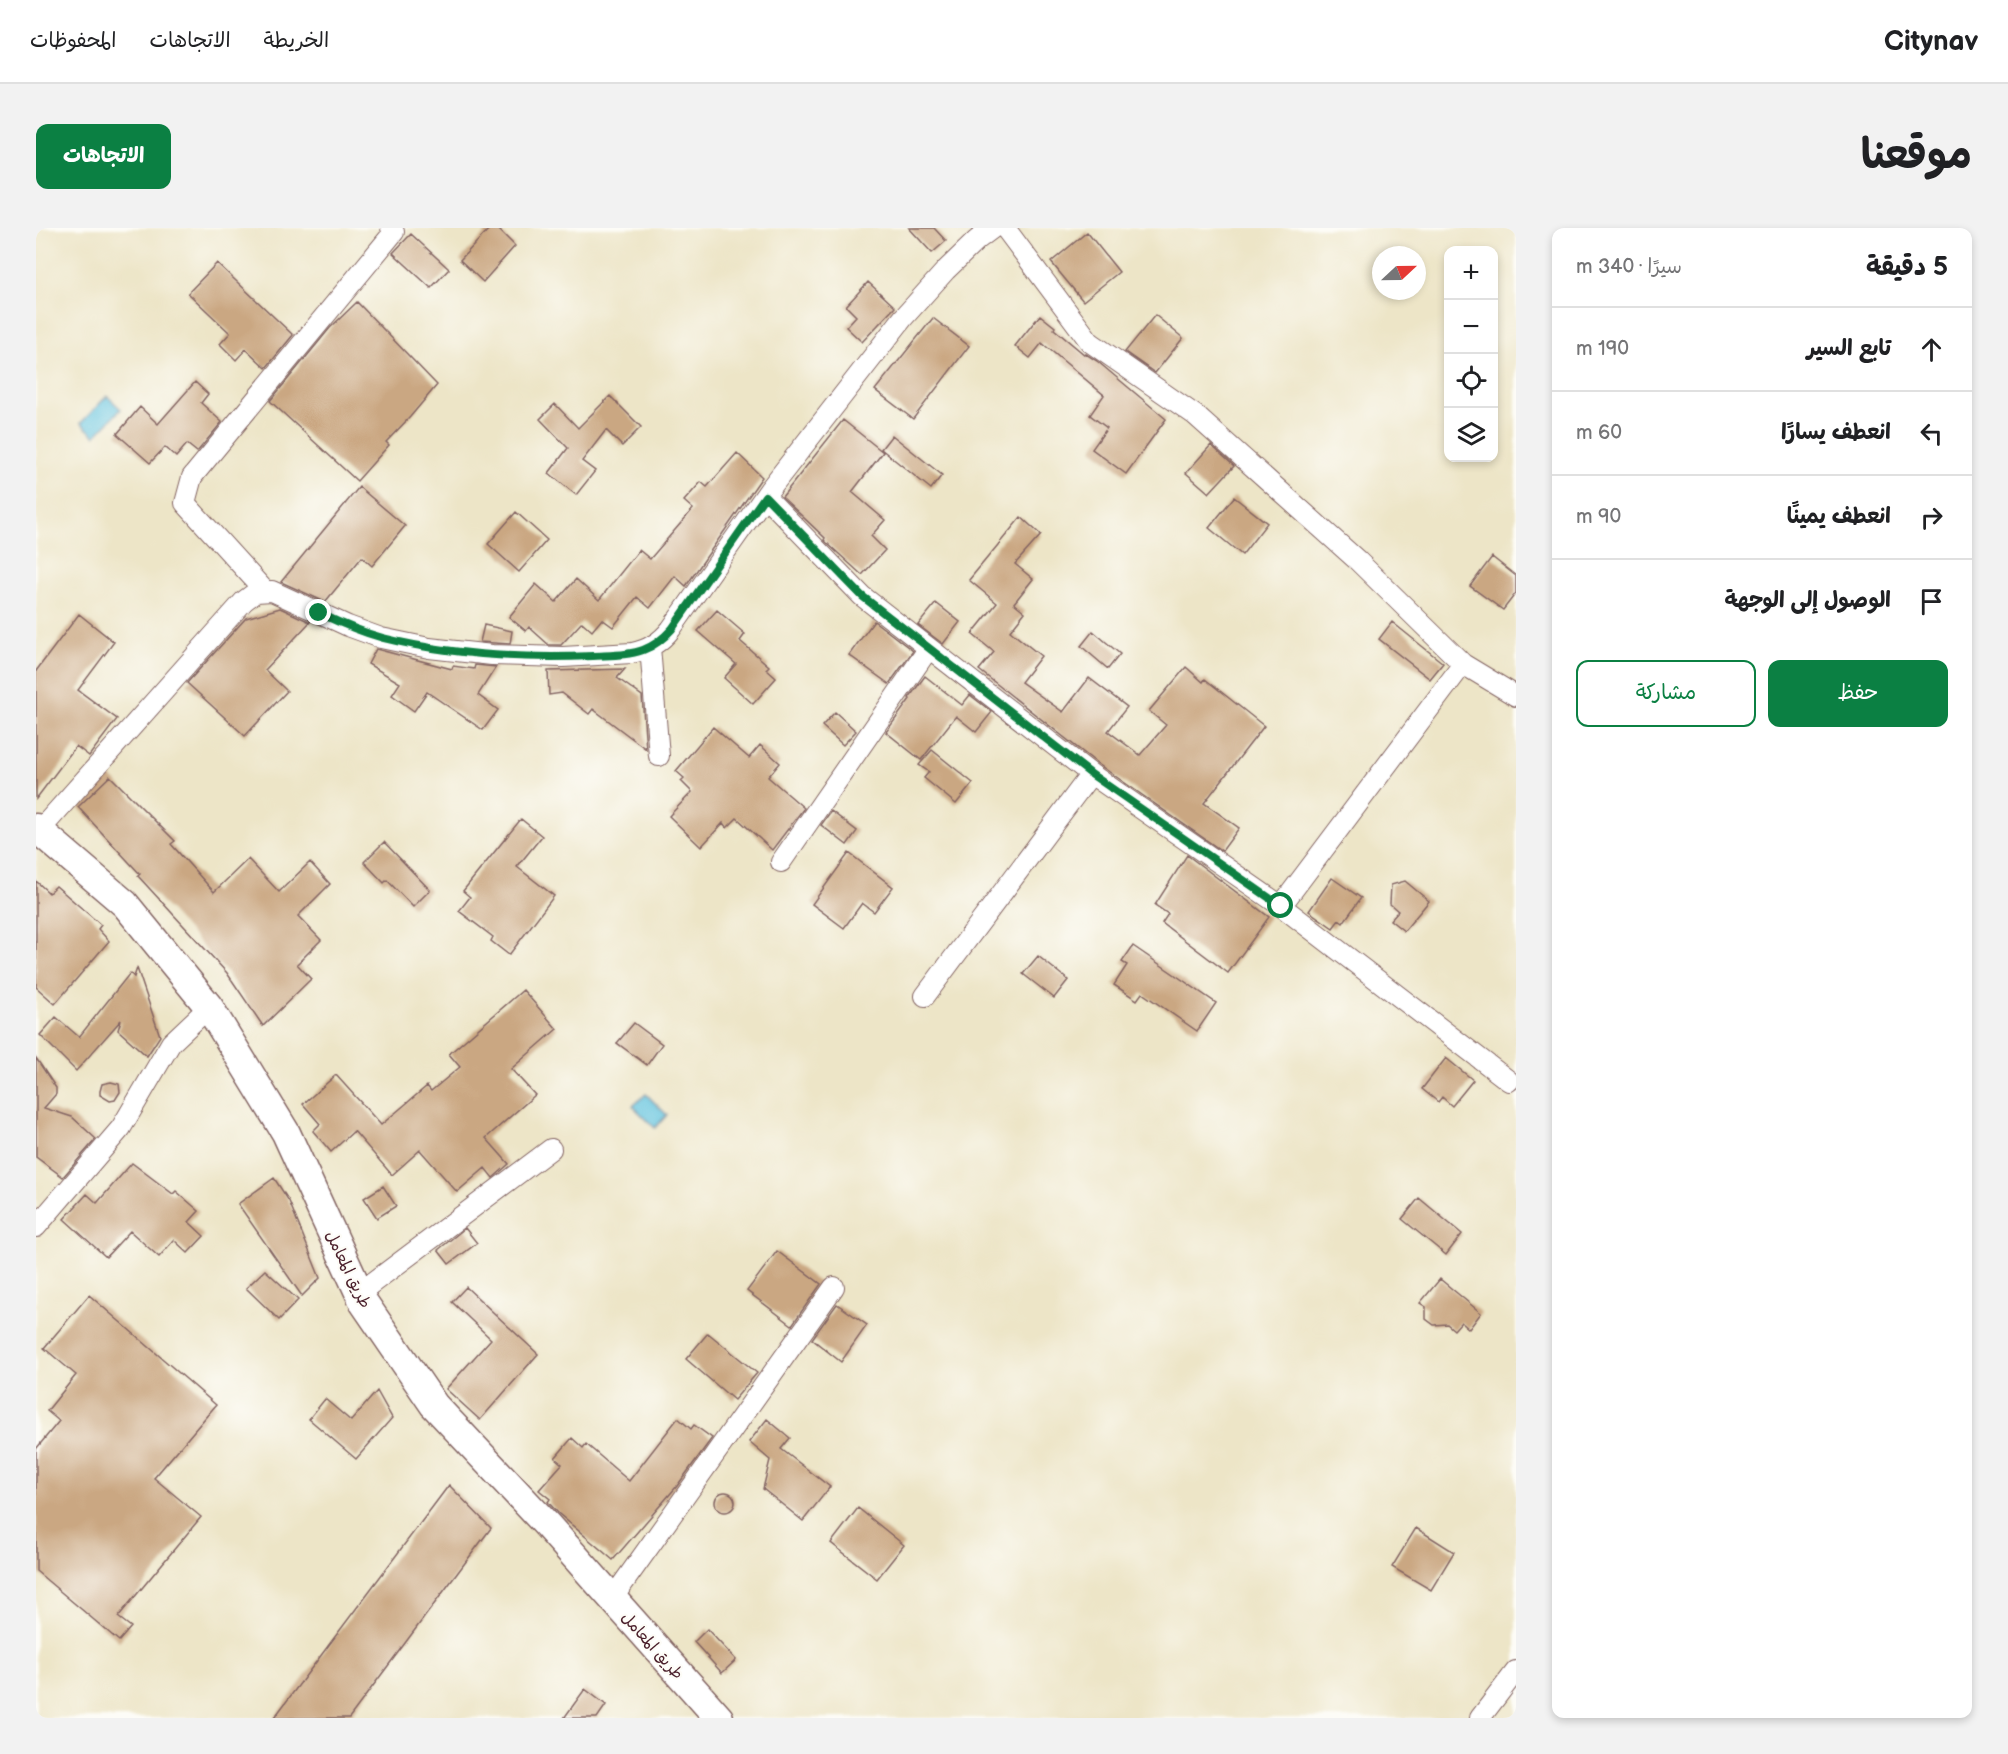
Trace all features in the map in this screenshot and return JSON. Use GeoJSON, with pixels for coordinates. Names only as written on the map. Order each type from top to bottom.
{"type":"FeatureCollection","features":[{"type":"Feature","properties":{"kind":"main road","name":"طريق المعامل"},"geometry":{"type":"LineString","coordinates":[[38,829],[125,904],[209,1007],[286,1133],[364,1303],[434,1405],[546,1524],[719,1718]]}},
{"type":"Feature","properties":{"kind":"street"},"geometry":{"type":"LineString","coordinates":[[264,590],[185,503],[192,477],[394,232],[392,228]]}},
{"type":"Feature","properties":{"kind":"street"},"geometry":{"type":"LineString","coordinates":[[38,829],[244,601],[256,592],[272,591],[348,626],[381,638],[429,648],[492,655],[563,657],[632,653],[650,647],[672,629],[765,496],[903,318],[946,270],[993,228]]}},
{"type":"Feature","properties":{"kind":"street"},"geometry":{"type":"LineString","coordinates":[[1005,228],[1090,342],[1195,415],[1357,560],[1463,664],[1516,696]]}},
{"type":"Feature","properties":{"kind":"street"},"geometry":{"type":"LineString","coordinates":[[765,496],[862,596],[1091,774],[1281,906],[1509,1081]]}},
{"type":"Feature","properties":{"kind":"street"},"geometry":{"type":"LineString","coordinates":[[650,647],[659,756]]}},
{"type":"Feature","properties":{"kind":"street"},"geometry":{"type":"LineString","coordinates":[[781,862],[929,648]]}},
{"type":"Feature","properties":{"kind":"street"},"geometry":{"type":"LineString","coordinates":[[1281,906],[1463,664]]}},
{"type":"Feature","properties":{"kind":"street"},"geometry":{"type":"LineString","coordinates":[[925,996],[1091,774]]}},
{"type":"Feature","properties":{"kind":"street"},"geometry":{"type":"LineString","coordinates":[[36,1227],[121,1128],[171,1043],[209,1007]]}},
{"type":"Feature","properties":{"kind":"street"},"geometry":{"type":"LineString","coordinates":[[359,1293],[551,1149]]}},
{"type":"Feature","properties":{"kind":"street"},"geometry":{"type":"LineString","coordinates":[[612,1599],[834,1287]]}},
{"type":"Feature","properties":{"kind":"street"},"geometry":{"type":"LineString","coordinates":[[1480,1718],[1516,1671]]}},
{"type":"Feature","properties":{"kind":"water"},"geometry":{"type":"Polygon","coordinates":[[[107,396],[121,409],[95,436],[81,423],[107,396]]]}},
{"type":"Feature","properties":{"kind":"water"},"geometry":{"type":"Polygon","coordinates":[[[646,1094],[667,1115],[655,1128],[633,1106],[646,1094]]]}},
{"type":"Feature","properties":{"kind":"building"},"geometry":{"type":"Polygon","coordinates":[[[490,228],[497,228],[515,246],[483,282],[460,260],[490,228]]]}},
{"type":"Feature","properties":{"kind":"building"},"geometry":{"type":"Polygon","coordinates":[[[909,228],[934,228],[946,241],[932,253],[909,228]]]}},
{"type":"Feature","properties":{"kind":"building"},"geometry":{"type":"Polygon","coordinates":[[[1087,232],[1119,272],[1083,301],[1051,262],[1087,232]]]}},
{"type":"Feature","properties":{"kind":"building"},"geometry":{"type":"Polygon","coordinates":[[[411,234],[449,269],[431,288],[393,253],[411,234]]]}},
{"type":"Feature","properties":{"kind":"building"},"geometry":{"type":"Polygon","coordinates":[[[217,263],[293,335],[266,368],[246,349],[236,360],[220,344],[230,333],[188,293],[217,263]]]}},
{"type":"Feature","properties":{"kind":"building"},"geometry":{"type":"Polygon","coordinates":[[[868,282],[895,307],[862,342],[846,327],[856,316],[846,306],[868,282]]]}},
{"type":"Feature","properties":{"kind":"building"},"geometry":{"type":"Polygon","coordinates":[[[357,302],[437,385],[386,442],[389,445],[357,481],[270,401],[330,328],[357,302]]]}},
{"type":"Feature","properties":{"kind":"building"},"geometry":{"type":"Polygon","coordinates":[[[1040,315],[1085,355],[1097,361],[1166,419],[1126,474],[1092,449],[1107,428],[1090,415],[1104,395],[1042,343],[1030,358],[1015,346],[1040,315]]]}},
{"type":"Feature","properties":{"kind":"building"},"geometry":{"type":"Polygon","coordinates":[[[1155,315],[1183,338],[1155,373],[1125,352],[1155,315]]]}},
{"type":"Feature","properties":{"kind":"building"},"geometry":{"type":"Polygon","coordinates":[[[933,318],[969,346],[913,419],[875,390],[933,318]]]}},
{"type":"Feature","properties":{"kind":"building"},"geometry":{"type":"Polygon","coordinates":[[[195,382],[208,394],[201,403],[222,422],[197,452],[187,444],[176,457],[165,447],[150,463],[117,434],[140,407],[158,424],[195,382]]]}},
{"type":"Feature","properties":{"kind":"building"},"geometry":{"type":"Polygon","coordinates":[[[610,396],[641,427],[622,446],[606,430],[582,461],[595,471],[576,495],[549,473],[568,448],[540,419],[555,404],[578,428],[610,396]]]}},
{"type":"Feature","properties":{"kind":"building"},"geometry":{"type":"Polygon","coordinates":[[[843,420],[883,452],[852,492],[885,520],[871,536],[885,550],[862,575],[782,497],[843,420]]]}},
{"type":"Feature","properties":{"kind":"building"},"geometry":{"type":"Polygon","coordinates":[[[892,435],[942,475],[931,489],[881,449],[892,435]]]}},
{"type":"Feature","properties":{"kind":"building"},"geometry":{"type":"Polygon","coordinates":[[[1211,445],[1234,466],[1209,493],[1186,473],[1211,445]]]}},
{"type":"Feature","properties":{"kind":"building"},"geometry":{"type":"Polygon","coordinates":[[[737,453],[762,477],[686,586],[675,576],[650,608],[637,597],[613,627],[602,619],[592,631],[582,622],[561,645],[549,645],[529,627],[526,631],[509,617],[536,584],[556,602],[576,579],[599,600],[639,550],[650,559],[693,509],[684,501],[701,482],[707,487],[737,453]]]}},
{"type":"Feature","properties":{"kind":"building"},"geometry":{"type":"Polygon","coordinates":[[[359,487],[405,526],[372,566],[362,557],[325,602],[281,582],[359,487]]]}},
{"type":"Feature","properties":{"kind":"building"},"geometry":{"type":"Polygon","coordinates":[[[1234,497],[1267,523],[1242,555],[1209,528],[1234,497]]]}},
{"type":"Feature","properties":{"kind":"building"},"geometry":{"type":"Polygon","coordinates":[[[516,512],[547,540],[519,572],[488,544],[516,512]]]}},
{"type":"Feature","properties":{"kind":"building"},"geometry":{"type":"Polygon","coordinates":[[[1021,517],[1041,535],[1015,564],[1033,579],[1014,603],[1025,612],[1010,631],[1041,656],[1021,682],[1063,712],[1089,678],[1127,707],[1108,731],[1140,755],[1166,725],[1149,711],[1186,667],[1203,682],[1205,679],[1264,726],[1204,803],[1239,828],[1222,851],[1098,764],[979,670],[994,652],[972,634],[997,603],[969,580],[1021,517]]]}},
{"type":"Feature","properties":{"kind":"building"},"geometry":{"type":"Polygon","coordinates":[[[1492,557],[1516,576],[1516,593],[1503,610],[1470,586],[1492,557]]]}},
{"type":"Feature","properties":{"kind":"building"},"geometry":{"type":"Polygon","coordinates":[[[936,603],[960,622],[943,644],[918,625],[936,603]]]}},
{"type":"Feature","properties":{"kind":"building"},"geometry":{"type":"Polygon","coordinates":[[[280,608],[310,622],[265,670],[287,691],[245,736],[187,683],[246,618],[280,608]]]}},
{"type":"Feature","properties":{"kind":"building"},"geometry":{"type":"Polygon","coordinates":[[[717,610],[745,634],[740,641],[769,666],[766,669],[776,678],[753,704],[724,678],[736,664],[698,631],[717,610]]]}},
{"type":"Feature","properties":{"kind":"building"},"geometry":{"type":"Polygon","coordinates":[[[79,614],[114,642],[78,690],[117,719],[89,756],[76,746],[36,799],[36,671],[79,614]]]}},
{"type":"Feature","properties":{"kind":"building"},"geometry":{"type":"Polygon","coordinates":[[[874,621],[913,651],[889,684],[849,655],[874,621]]]}},
{"type":"Feature","properties":{"kind":"building"},"geometry":{"type":"Polygon","coordinates":[[[1392,622],[1443,663],[1430,679],[1379,639],[1392,622]]]}},
{"type":"Feature","properties":{"kind":"building"},"geometry":{"type":"Polygon","coordinates":[[[484,625],[512,631],[510,644],[480,642],[484,625]]]}},
{"type":"Feature","properties":{"kind":"building"},"geometry":{"type":"Polygon","coordinates":[[[1093,631],[1120,654],[1108,669],[1081,646],[1093,631]]]}},
{"type":"Feature","properties":{"kind":"building"},"geometry":{"type":"Polygon","coordinates":[[[376,649],[452,669],[453,666],[474,669],[475,665],[496,667],[478,695],[498,710],[483,730],[427,692],[414,711],[392,695],[400,683],[368,664],[376,649]]]}},
{"type":"Feature","properties":{"kind":"building"},"geometry":{"type":"Polygon","coordinates":[[[625,669],[617,678],[642,696],[646,749],[593,709],[589,714],[562,693],[549,695],[548,671],[625,669]]]}},
{"type":"Feature","properties":{"kind":"building"},"geometry":{"type":"Polygon","coordinates":[[[925,676],[962,705],[970,695],[992,712],[976,732],[956,716],[921,760],[886,732],[925,676]]]}},
{"type":"Feature","properties":{"kind":"building"},"geometry":{"type":"Polygon","coordinates":[[[835,712],[856,731],[843,745],[822,726],[835,712]]]}},
{"type":"Feature","properties":{"kind":"building"},"geometry":{"type":"Polygon","coordinates":[[[713,727],[749,758],[760,745],[780,763],[768,777],[804,808],[772,850],[737,818],[727,828],[723,823],[701,847],[669,816],[692,792],[681,781],[684,778],[676,771],[713,727]]]}},
{"type":"Feature","properties":{"kind":"building"},"geometry":{"type":"Polygon","coordinates":[[[932,750],[973,783],[956,804],[924,778],[929,772],[919,765],[932,750]]]}},
{"type":"Feature","properties":{"kind":"building"},"geometry":{"type":"Polygon","coordinates":[[[110,776],[175,841],[171,844],[214,892],[248,859],[279,892],[310,862],[330,884],[298,916],[321,940],[297,964],[311,979],[263,1026],[227,973],[78,807],[110,776]]]}},
{"type":"Feature","properties":{"kind":"building"},"geometry":{"type":"Polygon","coordinates":[[[831,811],[857,831],[847,845],[821,825],[831,811]]]}},
{"type":"Feature","properties":{"kind":"building"},"geometry":{"type":"Polygon","coordinates":[[[521,819],[542,836],[517,867],[554,896],[509,955],[491,941],[493,937],[459,911],[470,897],[463,891],[521,819]]]}},
{"type":"Feature","properties":{"kind":"building"},"geometry":{"type":"Polygon","coordinates":[[[384,842],[430,890],[413,907],[387,880],[384,883],[364,862],[384,842]]]}},
{"type":"Feature","properties":{"kind":"building"},"geometry":{"type":"Polygon","coordinates":[[[849,853],[893,887],[874,912],[862,903],[844,928],[812,904],[849,853]]]}},
{"type":"Feature","properties":{"kind":"building"},"geometry":{"type":"Polygon","coordinates":[[[1187,855],[1269,917],[1228,973],[1162,923],[1168,914],[1155,905],[1187,855]]]}},
{"type":"Feature","properties":{"kind":"building"},"geometry":{"type":"Polygon","coordinates":[[[1332,878],[1361,898],[1343,923],[1339,920],[1333,928],[1309,911],[1332,878]]]}},
{"type":"Feature","properties":{"kind":"building"},"geometry":{"type":"Polygon","coordinates":[[[36,881],[49,893],[56,886],[101,925],[98,929],[109,941],[55,1004],[36,987],[36,881]]]}},
{"type":"Feature","properties":{"kind":"building"},"geometry":{"type":"Polygon","coordinates":[[[1405,881],[1429,901],[1404,931],[1390,920],[1398,911],[1390,904],[1391,885],[1405,881]]]}},
{"type":"Feature","properties":{"kind":"building"},"geometry":{"type":"Polygon","coordinates":[[[1133,946],[1216,1003],[1197,1031],[1142,993],[1137,1000],[1114,985],[1127,965],[1122,962],[1133,946]]]}},
{"type":"Feature","properties":{"kind":"building"},"geometry":{"type":"Polygon","coordinates":[[[1038,956],[1068,980],[1054,998],[1023,974],[1038,956]]]}},
{"type":"Feature","properties":{"kind":"building"},"geometry":{"type":"Polygon","coordinates":[[[137,968],[160,1036],[147,1056],[118,1030],[121,1020],[76,1071],[40,1035],[56,1017],[79,1037],[130,973],[134,977],[137,968]]]}},
{"type":"Feature","properties":{"kind":"building"},"geometry":{"type":"Polygon","coordinates":[[[523,990],[557,1029],[511,1069],[535,1095],[486,1138],[509,1164],[493,1178],[485,1168],[457,1192],[420,1150],[392,1175],[354,1131],[331,1152],[313,1131],[320,1124],[303,1104],[336,1075],[381,1125],[427,1086],[431,1091],[460,1067],[449,1054],[523,990]]]}},
{"type":"Feature","properties":{"kind":"building"},"geometry":{"type":"Polygon","coordinates":[[[634,1023],[662,1044],[647,1065],[617,1043],[634,1023]]]}},
{"type":"Feature","properties":{"kind":"building"},"geometry":{"type":"Polygon","coordinates":[[[36,1058],[56,1088],[56,1094],[44,1108],[72,1117],[96,1139],[63,1177],[36,1157],[36,1058]]]}},
{"type":"Feature","properties":{"kind":"building"},"geometry":{"type":"Polygon","coordinates":[[[1446,1058],[1473,1080],[1452,1106],[1442,1097],[1438,1102],[1422,1089],[1446,1058]]]}},
{"type":"Feature","properties":{"kind":"building"},"geometry":{"type":"Polygon","coordinates":[[[111,1082],[119,1084],[120,1092],[115,1100],[110,1101],[100,1095],[100,1091],[102,1084],[111,1082]]]}},
{"type":"Feature","properties":{"kind":"building"},"geometry":{"type":"Polygon","coordinates":[[[132,1163],[173,1194],[176,1191],[199,1211],[189,1222],[204,1236],[188,1253],[174,1240],[159,1257],[130,1231],[106,1257],[64,1219],[87,1194],[97,1203],[132,1163]]]}},
{"type":"Feature","properties":{"kind":"building"},"geometry":{"type":"Polygon","coordinates":[[[274,1178],[289,1201],[320,1278],[302,1296],[238,1204],[274,1178]]]}},
{"type":"Feature","properties":{"kind":"building"},"geometry":{"type":"Polygon","coordinates":[[[383,1186],[396,1206],[377,1218],[364,1198],[383,1186]]]}},
{"type":"Feature","properties":{"kind":"building"},"geometry":{"type":"Polygon","coordinates":[[[1419,1198],[1462,1234],[1446,1255],[1402,1219],[1419,1198]]]}},
{"type":"Feature","properties":{"kind":"building"},"geometry":{"type":"Polygon","coordinates":[[[465,1228],[477,1243],[449,1264],[438,1250],[465,1228]]]}},
{"type":"Feature","properties":{"kind":"building"},"geometry":{"type":"Polygon","coordinates":[[[777,1251],[821,1284],[792,1325],[747,1291],[777,1251]]]}},
{"type":"Feature","properties":{"kind":"building"},"geometry":{"type":"Polygon","coordinates":[[[265,1270],[298,1300],[279,1320],[246,1288],[265,1270]]]}},
{"type":"Feature","properties":{"kind":"building"},"geometry":{"type":"Polygon","coordinates":[[[1440,1279],[1481,1313],[1469,1329],[1461,1322],[1454,1330],[1447,1324],[1434,1325],[1426,1319],[1426,1307],[1420,1303],[1440,1279]]]}},
{"type":"Feature","properties":{"kind":"building"},"geometry":{"type":"Polygon","coordinates":[[[466,1287],[538,1354],[480,1420],[446,1389],[491,1339],[452,1302],[466,1287]]]}},
{"type":"Feature","properties":{"kind":"building"},"geometry":{"type":"Polygon","coordinates":[[[89,1295],[216,1405],[154,1478],[201,1517],[118,1617],[131,1627],[119,1641],[36,1571],[36,1449],[59,1421],[47,1411],[76,1375],[44,1348],[89,1295]]]}},
{"type":"Feature","properties":{"kind":"building"},"geometry":{"type":"Polygon","coordinates":[[[837,1304],[867,1325],[841,1362],[812,1339],[837,1304]]]}},
{"type":"Feature","properties":{"kind":"building"},"geometry":{"type":"Polygon","coordinates":[[[708,1333],[757,1373],[734,1400],[686,1359],[708,1333]]]}},
{"type":"Feature","properties":{"kind":"building"},"geometry":{"type":"Polygon","coordinates":[[[377,1391],[392,1418],[356,1459],[309,1419],[325,1399],[351,1421],[377,1391]]]}},
{"type":"Feature","properties":{"kind":"building"},"geometry":{"type":"Polygon","coordinates":[[[678,1418],[691,1429],[694,1425],[712,1438],[677,1486],[613,1560],[559,1514],[548,1502],[550,1499],[539,1490],[562,1464],[555,1458],[572,1438],[583,1448],[586,1444],[629,1481],[678,1418]]]}},
{"type":"Feature","properties":{"kind":"building"},"geometry":{"type":"Polygon","coordinates":[[[767,1419],[790,1438],[781,1449],[830,1487],[803,1521],[763,1489],[770,1460],[749,1442],[767,1419]]]}},
{"type":"Feature","properties":{"kind":"building"},"geometry":{"type":"Polygon","coordinates":[[[449,1485],[491,1528],[349,1718],[274,1718],[449,1485]]]}},
{"type":"Feature","properties":{"kind":"building"},"geometry":{"type":"Polygon","coordinates":[[[725,1492],[732,1495],[735,1502],[732,1509],[725,1512],[718,1509],[715,1502],[718,1495],[725,1492]]]}},
{"type":"Feature","properties":{"kind":"building"},"geometry":{"type":"Polygon","coordinates":[[[858,1508],[904,1545],[877,1579],[831,1543],[858,1508]]]}},
{"type":"Feature","properties":{"kind":"building"},"geometry":{"type":"Polygon","coordinates":[[[1416,1528],[1454,1552],[1431,1590],[1392,1567],[1416,1528]]]}},
{"type":"Feature","properties":{"kind":"building"},"geometry":{"type":"Polygon","coordinates":[[[707,1629],[736,1660],[722,1673],[694,1642],[707,1629]]]}},
{"type":"Feature","properties":{"kind":"building"},"geometry":{"type":"Polygon","coordinates":[[[585,1689],[606,1705],[597,1718],[564,1718],[585,1689]]]}},
{"type":"Feature","properties":{"kind":"route"},"geometry":{"type":"LineString","coordinates":[[319,613],[381,638],[429,648],[492,655],[563,657],[641,651],[658,642],[672,629],[765,496],[862,596],[1091,774],[1281,906]]}}]}
